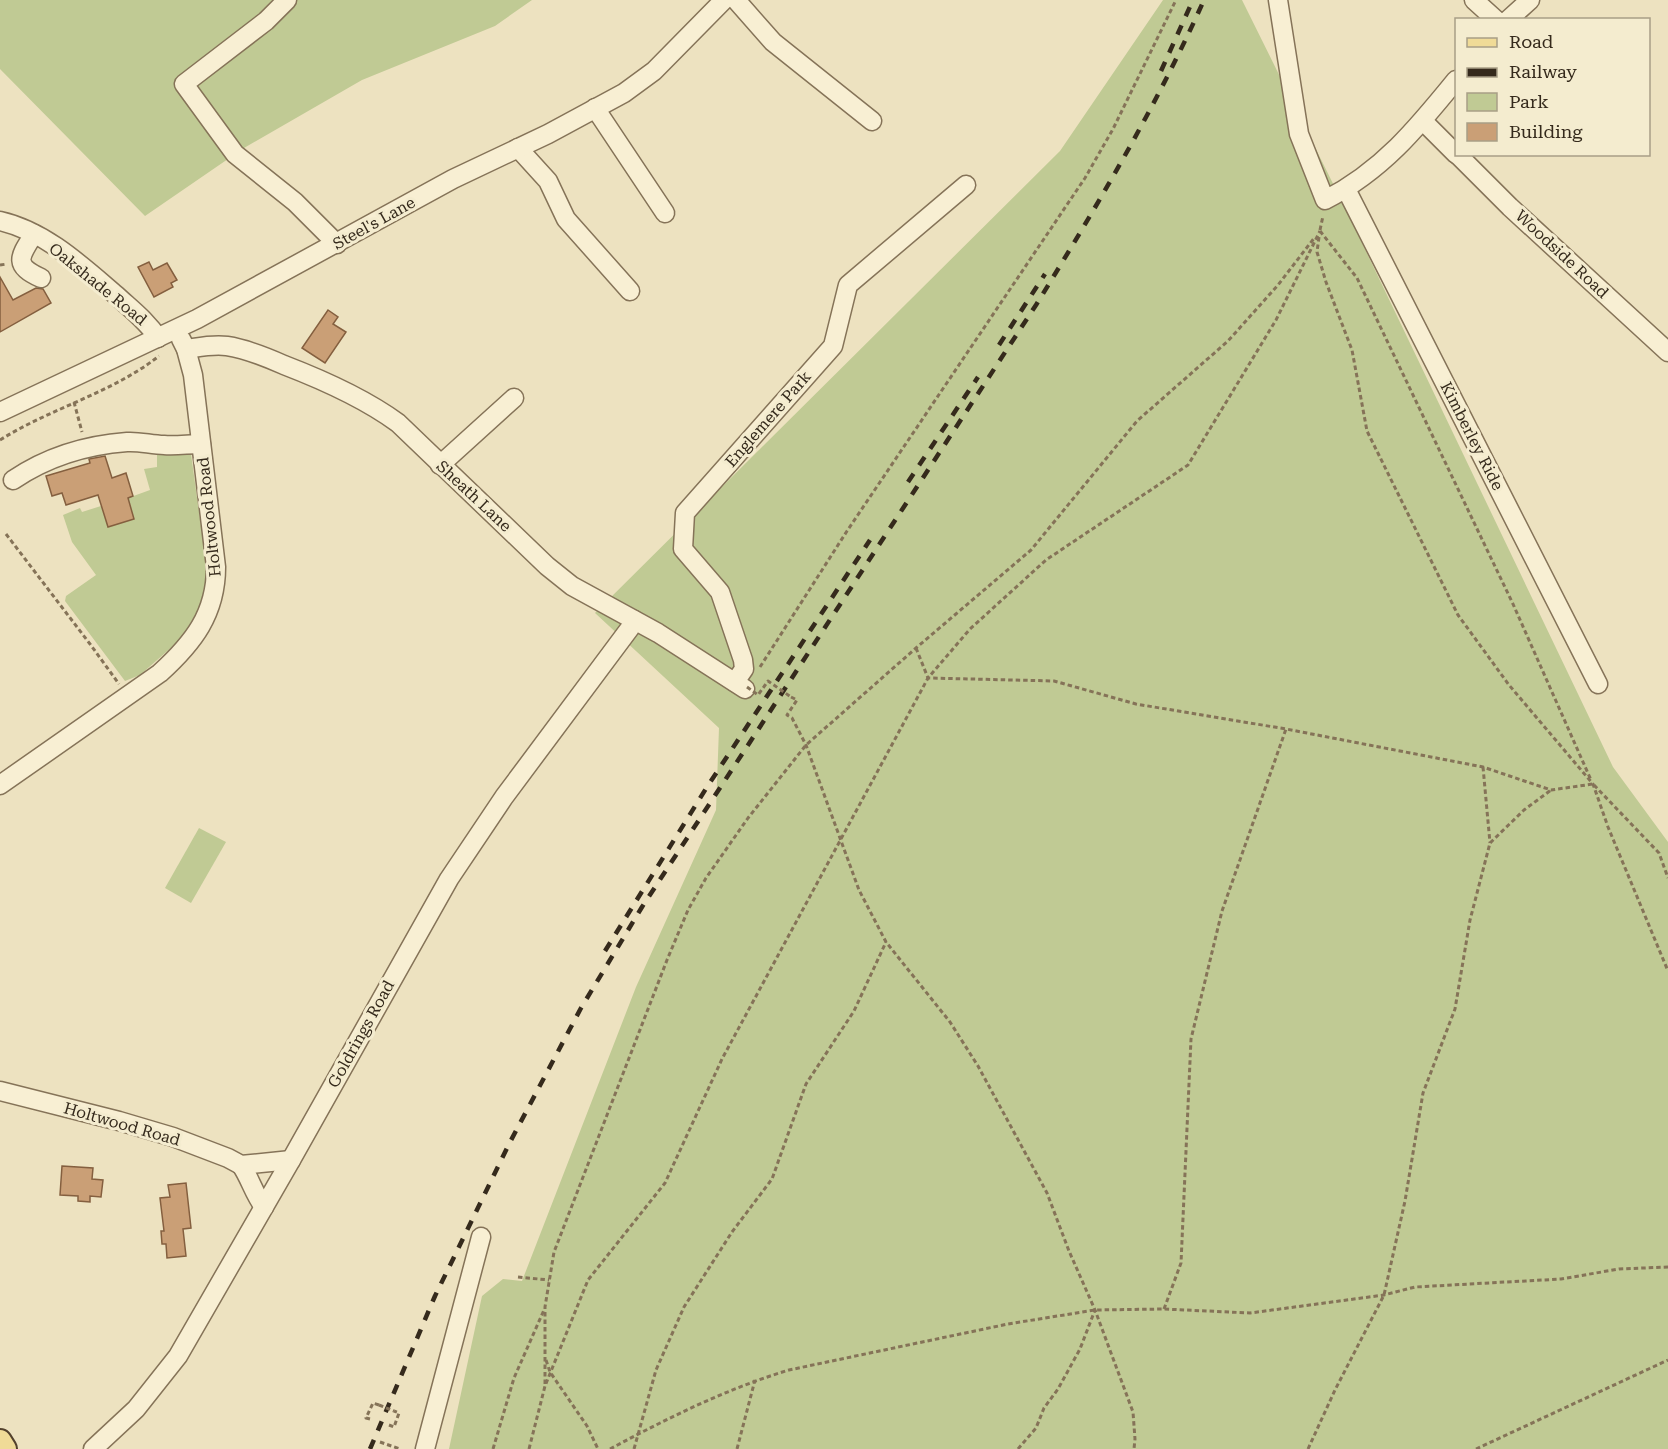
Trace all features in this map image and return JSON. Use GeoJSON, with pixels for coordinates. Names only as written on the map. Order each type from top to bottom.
{"type":"FeatureCollection","features":[{"type":"Feature","properties":{"kind":"main road"},"geometry":{"type":"LineString","coordinates":[[0,1441],[5,1449]]}},
{"type":"Feature","properties":{"kind":"street"},"geometry":{"type":"LineString","coordinates":[[287,0],[266,21],[184,84],[236,154],[295,202],[337,244]]}},
{"type":"Feature","properties":{"kind":"street","name":"Steel's Lane"},"geometry":{"type":"LineString","coordinates":[[0,412],[158,338],[181,340],[337,244],[453,179],[624,93],[654,71],[724,0]]}},
{"type":"Feature","properties":{"kind":"street"},"geometry":{"type":"LineString","coordinates":[[736,0],[773,42],[872,121]]}},
{"type":"Feature","properties":{"kind":"street"},"geometry":{"type":"LineString","coordinates":[[1278,0],[1299,135],[1325,200],[1346,189],[1379,166],[1423,121],[1455,81]]}},
{"type":"Feature","properties":{"kind":"street"},"geometry":{"type":"LineString","coordinates":[[1474,0],[1494,18]]}},
{"type":"Feature","properties":{"kind":"street"},"geometry":{"type":"LineString","coordinates":[[1511,18],[1530,0]]}},
{"type":"Feature","properties":{"kind":"street"},"geometry":{"type":"LineString","coordinates":[[595,108],[665,213]]}},
{"type":"Feature","properties":{"kind":"street","name":"Woodside Road"},"geometry":{"type":"LineString","coordinates":[[1423,121],[1455,152]]}},
{"type":"Feature","properties":{"kind":"street"},"geometry":{"type":"LineString","coordinates":[[518,148],[548,181],[566,219],[630,291]]}},
{"type":"Feature","properties":{"kind":"street","name":"Woodside Road"},"geometry":{"type":"LineString","coordinates":[[1459,156],[1510,207],[1668,352]]}},
{"type":"Feature","properties":{"kind":"street","name":"Englemere Park"},"geometry":{"type":"LineString","coordinates":[[745,685],[742,660],[720,592],[683,549],[685,513],[833,346],[848,285],[966,185]]}},
{"type":"Feature","properties":{"kind":"street","name":"Kimberley Ride"},"geometry":{"type":"LineString","coordinates":[[1346,189],[1598,684]]}},
{"type":"Feature","properties":{"kind":"street","name":"Oakshade Road"},"geometry":{"type":"LineString","coordinates":[[0,221],[15,224],[70,256],[144,321],[158,338]]}},
{"type":"Feature","properties":{"kind":"street"},"geometry":{"type":"LineString","coordinates":[[34,234],[22,252],[21,261],[27,272],[41,278]]}},
{"type":"Feature","properties":{"kind":"street","name":"Sheath Lane"},"geometry":{"type":"LineString","coordinates":[[181,340],[228,346],[253,352],[303,372],[382,411],[398,423],[547,566],[572,586],[658,633],[745,685]]}},
{"type":"Feature","properties":{"kind":"street","name":"Holtwood Road"},"geometry":{"type":"LineString","coordinates":[[0,786],[160,673],[178,656],[208,613],[216,588],[216,567],[193,375],[181,340]]}},
{"type":"Feature","properties":{"kind":"street"},"geometry":{"type":"LineString","coordinates":[[440,465],[501,406],[513,398]]}},
{"type":"Feature","properties":{"kind":"street"},"geometry":{"type":"LineString","coordinates":[[13,480],[34,466],[54,457],[93,447],[128,442],[165,445],[201,444]]}},
{"type":"Feature","properties":{"kind":"street","name":"Goldrings Road"},"geometry":{"type":"LineString","coordinates":[[93,1449],[136,1410],[178,1356],[449,879],[504,797],[634,620]]}},
{"type":"Feature","properties":{"kind":"street","name":"Holtwood Road"},"geometry":{"type":"LineString","coordinates":[[0,1091],[173,1137],[241,1165],[291,1160]]}},
{"type":"Feature","properties":{"kind":"street"},"geometry":{"type":"LineString","coordinates":[[241,1165],[249,1177],[257,1199],[264,1207]]}},
{"type":"Feature","properties":{"kind":"street"},"geometry":{"type":"LineString","coordinates":[[425,1449],[481,1237]]}},
{"type":"Feature","properties":{"kind":"path"},"geometry":{"type":"LineString","coordinates":[[756,673],[848,531],[1085,177],[1113,129],[1176,0]]}},
{"type":"Feature","properties":{"kind":"path"},"geometry":{"type":"LineString","coordinates":[[1325,200],[1317,252],[1352,350],[1367,432],[1458,615],[1509,685],[1593,784],[1659,853],[1668,878]]}},
{"type":"Feature","properties":{"kind":"path"},"geometry":{"type":"LineString","coordinates":[[545,1386],[545,1307],[554,1252],[667,960],[688,910],[706,878],[748,818],[806,745],[1031,550],[1137,421],[1227,341],[1278,285],[1320,231]]}},
{"type":"Feature","properties":{"kind":"path"},"geometry":{"type":"LineString","coordinates":[[529,1449],[545,1386],[588,1280],[665,1183],[722,1059],[928,678],[970,629],[1046,560],[1188,465],[1276,320],[1320,231]]}},
{"type":"Feature","properties":{"kind":"path"},"geometry":{"type":"LineString","coordinates":[[1320,231],[1357,278],[1513,604],[1593,784],[1608,827],[1668,971]]}},
{"type":"Feature","properties":{"kind":"path"},"geometry":{"type":"LineString","coordinates":[[0,440],[22,426],[138,373],[181,340]]}},
{"type":"Feature","properties":{"kind":"path"},"geometry":{"type":"LineString","coordinates":[[6,534],[127,696]]}},
{"type":"Feature","properties":{"kind":"path"},"geometry":{"type":"LineString","coordinates":[[916,648],[928,678]]}},
{"type":"Feature","properties":{"kind":"path"},"geometry":{"type":"LineString","coordinates":[[928,678],[1054,681],[1136,704],[1286,729],[1483,767],[1551,790],[1593,784]]}},
{"type":"Feature","properties":{"kind":"path"},"geometry":{"type":"LineString","coordinates":[[745,685],[758,695],[768,681],[797,700],[787,715],[792,718],[806,745],[859,890],[886,942],[950,1022],[978,1066],[1047,1193],[1095,1310],[1133,1412],[1134,1449]]}},
{"type":"Feature","properties":{"kind":"path"},"geometry":{"type":"LineString","coordinates":[[1164,1310],[1181,1263],[1191,1039],[1222,911],[1286,729]]}},
{"type":"Feature","properties":{"kind":"path"},"geometry":{"type":"LineString","coordinates":[[1309,1449],[1335,1389],[1384,1295],[1406,1201],[1423,1093],[1455,1009],[1470,920],[1490,843],[1483,767]]}},
{"type":"Feature","properties":{"kind":"path"},"geometry":{"type":"LineString","coordinates":[[1490,843],[1524,810],[1551,790]]}},
{"type":"Feature","properties":{"kind":"path"},"geometry":{"type":"LineString","coordinates":[[634,1449],[656,1370],[684,1307],[732,1232],[772,1179],[806,1084],[854,1011],[886,942]]}},
{"type":"Feature","properties":{"kind":"path"},"geometry":{"type":"LineString","coordinates":[[610,1449],[680,1412],[755,1380],[789,1370],[962,1334],[1095,1310],[1250,1313],[1384,1295],[1415,1287],[1561,1279],[1619,1269],[1668,1267]]}},
{"type":"Feature","properties":{"kind":"path"},"geometry":{"type":"LineString","coordinates":[[518,1277],[549,1280]]}},
{"type":"Feature","properties":{"kind":"path"},"geometry":{"type":"LineString","coordinates":[[493,1449],[514,1378],[545,1307]]}},
{"type":"Feature","properties":{"kind":"path"},"geometry":{"type":"LineString","coordinates":[[1018,1449],[1036,1428],[1044,1408],[1058,1389],[1080,1349],[1095,1310]]}},
{"type":"Feature","properties":{"kind":"path"},"geometry":{"type":"LineString","coordinates":[[545,1358],[550,1372],[587,1426],[598,1449]]}},
{"type":"Feature","properties":{"kind":"path"},"geometry":{"type":"LineString","coordinates":[[1476,1449],[1668,1360]]}},
{"type":"Feature","properties":{"kind":"path"},"geometry":{"type":"LineString","coordinates":[[737,1449],[755,1380]]}},
{"type":"Feature","properties":{"kind":"path"},"geometry":{"type":"LineString","coordinates":[[368,1419],[373,1402],[399,1413],[394,1427],[389,1425]]}},
{"type":"Feature","properties":{"kind":"path"},"geometry":{"type":"LineString","coordinates":[[380,1442],[400,1449]]}},
{"type":"Feature","properties":{"kind":"green space"},"geometry":{"type":"Polygon","coordinates":[[[0,0],[532,0],[495,26],[362,80],[244,148],[145,216],[0,69],[0,0]]]}},
{"type":"Feature","properties":{"kind":"green space"},"geometry":{"type":"Polygon","coordinates":[[[1163,0],[1242,0],[1352,222],[1613,767],[1668,842],[1668,1449],[449,1449],[482,1296],[503,1279],[522,1281],[636,987],[716,810],[719,728],[595,613],[1060,151],[1163,0]]]}},
{"type":"Feature","properties":{"kind":"green space"},"geometry":{"type":"Polygon","coordinates":[[[157,454],[191,454],[207,570],[203,602],[181,639],[140,675],[125,681],[65,601],[66,596],[96,575],[72,542],[63,515],[80,508],[82,512],[101,506],[108,526],[134,519],[128,498],[150,490],[144,469],[157,467],[157,454]]]}},
{"type":"Feature","properties":{"kind":"green space"},"geometry":{"type":"Polygon","coordinates":[[[199,828],[226,842],[191,903],[165,888],[199,828]]]}},
{"type":"Feature","properties":{"kind":"building"},"geometry":{"type":"Polygon","coordinates":[[[149,262],[153,270],[167,263],[177,280],[171,283],[173,287],[154,297],[138,267],[149,262]]]}},
{"type":"Feature","properties":{"kind":"building"},"geometry":{"type":"Polygon","coordinates":[[[0,277],[13,300],[36,288],[43,289],[51,303],[0,332],[0,277]]]}},
{"type":"Feature","properties":{"kind":"building"},"geometry":{"type":"Polygon","coordinates":[[[328,310],[338,317],[333,324],[346,332],[325,363],[302,348],[328,310]]]}},
{"type":"Feature","properties":{"kind":"building"},"geometry":{"type":"Polygon","coordinates":[[[105,456],[112,478],[126,473],[133,496],[128,498],[134,519],[108,527],[98,495],[66,505],[62,493],[52,496],[46,476],[90,463],[89,459],[105,456]]]}},
{"type":"Feature","properties":{"kind":"building"},"geometry":{"type":"Polygon","coordinates":[[[62,1166],[93,1168],[92,1179],[103,1180],[101,1197],[90,1196],[90,1202],[78,1201],[78,1196],[60,1195],[62,1166]]]}},
{"type":"Feature","properties":{"kind":"building"},"geometry":{"type":"Polygon","coordinates":[[[186,1183],[191,1228],[183,1229],[186,1256],[167,1258],[166,1244],[162,1244],[161,1231],[164,1231],[160,1198],[170,1197],[168,1185],[186,1183]]]}},
{"type":"Feature","properties":{"kind":"railway"},"geometry":{"type":"LineString","coordinates":[[1161,71],[1193,0]]}},
{"type":"Feature","properties":{"kind":"railway"},"geometry":{"type":"LineString","coordinates":[[370,1449],[435,1296],[509,1144],[581,1008],[642,907],[1036,305],[1125,156],[1186,40],[1204,0]]}},
{"type":"Feature","properties":{"kind":"railway"},"geometry":{"type":"LineString","coordinates":[[999,345],[1045,274]]}},
{"type":"Feature","properties":{"kind":"railway"},"geometry":{"type":"LineString","coordinates":[[908,482],[978,377]]}},
{"type":"Feature","properties":{"kind":"railway"},"geometry":{"type":"LineString","coordinates":[[605,951],[707,787],[870,540]]}}]}
